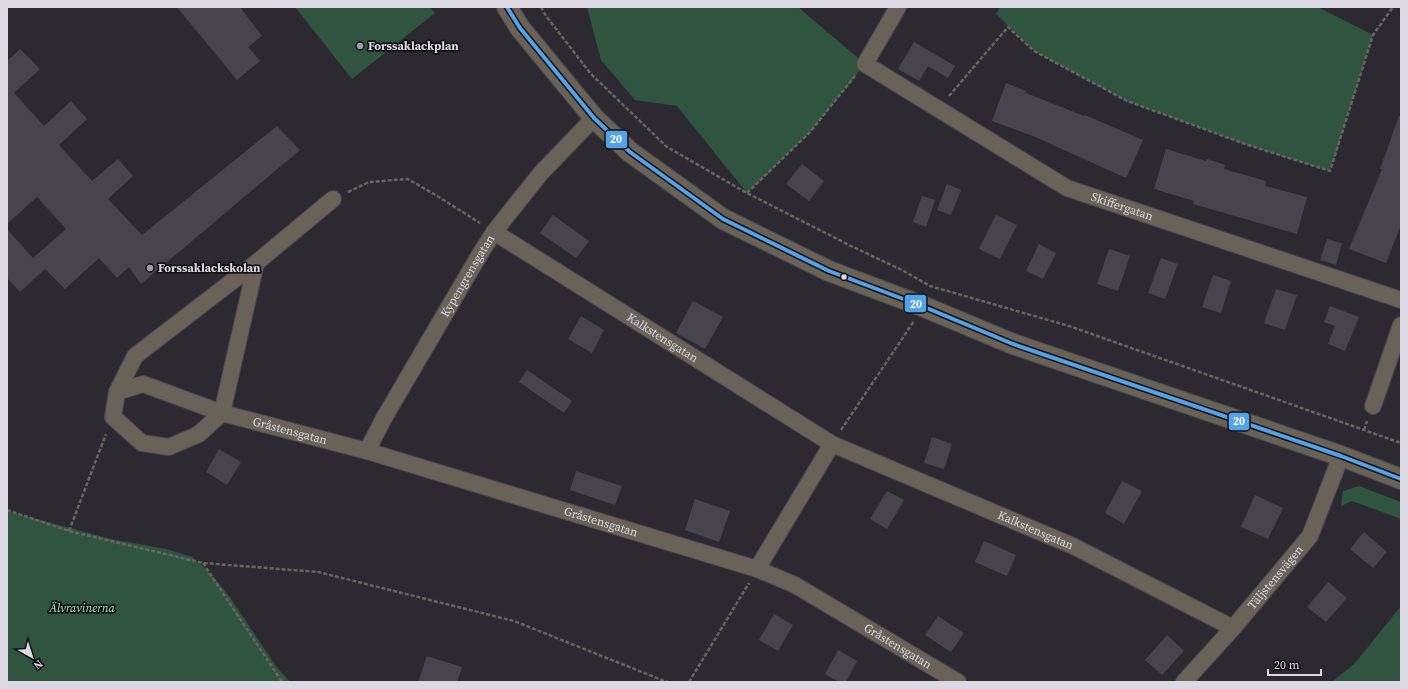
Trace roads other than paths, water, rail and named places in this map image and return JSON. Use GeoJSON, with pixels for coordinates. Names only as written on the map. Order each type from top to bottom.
{"type":"FeatureCollection","features":[{"type":"Feature","properties":{"kind":"street"},"geometry":{"type":"LineString","coordinates":[[507,7],[520,28],[594,118],[630,152],[723,219],[829,271],[922,306],[1013,344],[1341,456],[1401,479]]}},
{"type":"Feature","properties":{"kind":"street","name":"Skiffergatan"},"geometry":{"type":"LineString","coordinates":[[898,7],[865,64],[1067,188],[1401,300]]}},
{"type":"Feature","properties":{"kind":"street","name":"Kypengrensgatan"},"geometry":{"type":"LineString","coordinates":[[367,451],[384,418],[494,232],[541,173],[594,118]]}},
{"type":"Feature","properties":{"kind":"street"},"geometry":{"type":"LineString","coordinates":[[256,263],[222,413],[199,434],[169,447],[142,443],[113,417],[117,392],[135,356],[256,263],[333,199]]}},
{"type":"Feature","properties":{"kind":"street","name":"Kalkstensgatan"},"geometry":{"type":"LineString","coordinates":[[494,232],[832,444],[1073,546],[1233,628]]}},
{"type":"Feature","properties":{"kind":"street"},"geometry":{"type":"LineString","coordinates":[[1373,406],[1401,325]]}},
{"type":"Feature","properties":{"kind":"street","name":"Gråstensgatan"},"geometry":{"type":"LineString","coordinates":[[117,392],[143,384],[222,413],[367,451],[757,569],[795,585],[958,682]]}},
{"type":"Feature","properties":{"kind":"street"},"geometry":{"type":"LineString","coordinates":[[757,569],[832,444]]}},
{"type":"Feature","properties":{"kind":"street","name":"Täljstensvägen"},"geometry":{"type":"LineString","coordinates":[[1184,682],[1233,628],[1310,536],[1341,456]]}},
{"type":"Feature","properties":{"kind":"place","name":"Forssaklackplan"},"geometry":{"type":"Point","coordinates":[360,46]}},
{"type":"Feature","properties":{"kind":"place","name":"Forssaklackskolan"},"geometry":{"type":"Point","coordinates":[150,268]}},
{"type":"Feature","properties":{"kind":"park label","name":"Älvravinerna"},"geometry":{"type":"Point","coordinates":[82,608]}}]}
